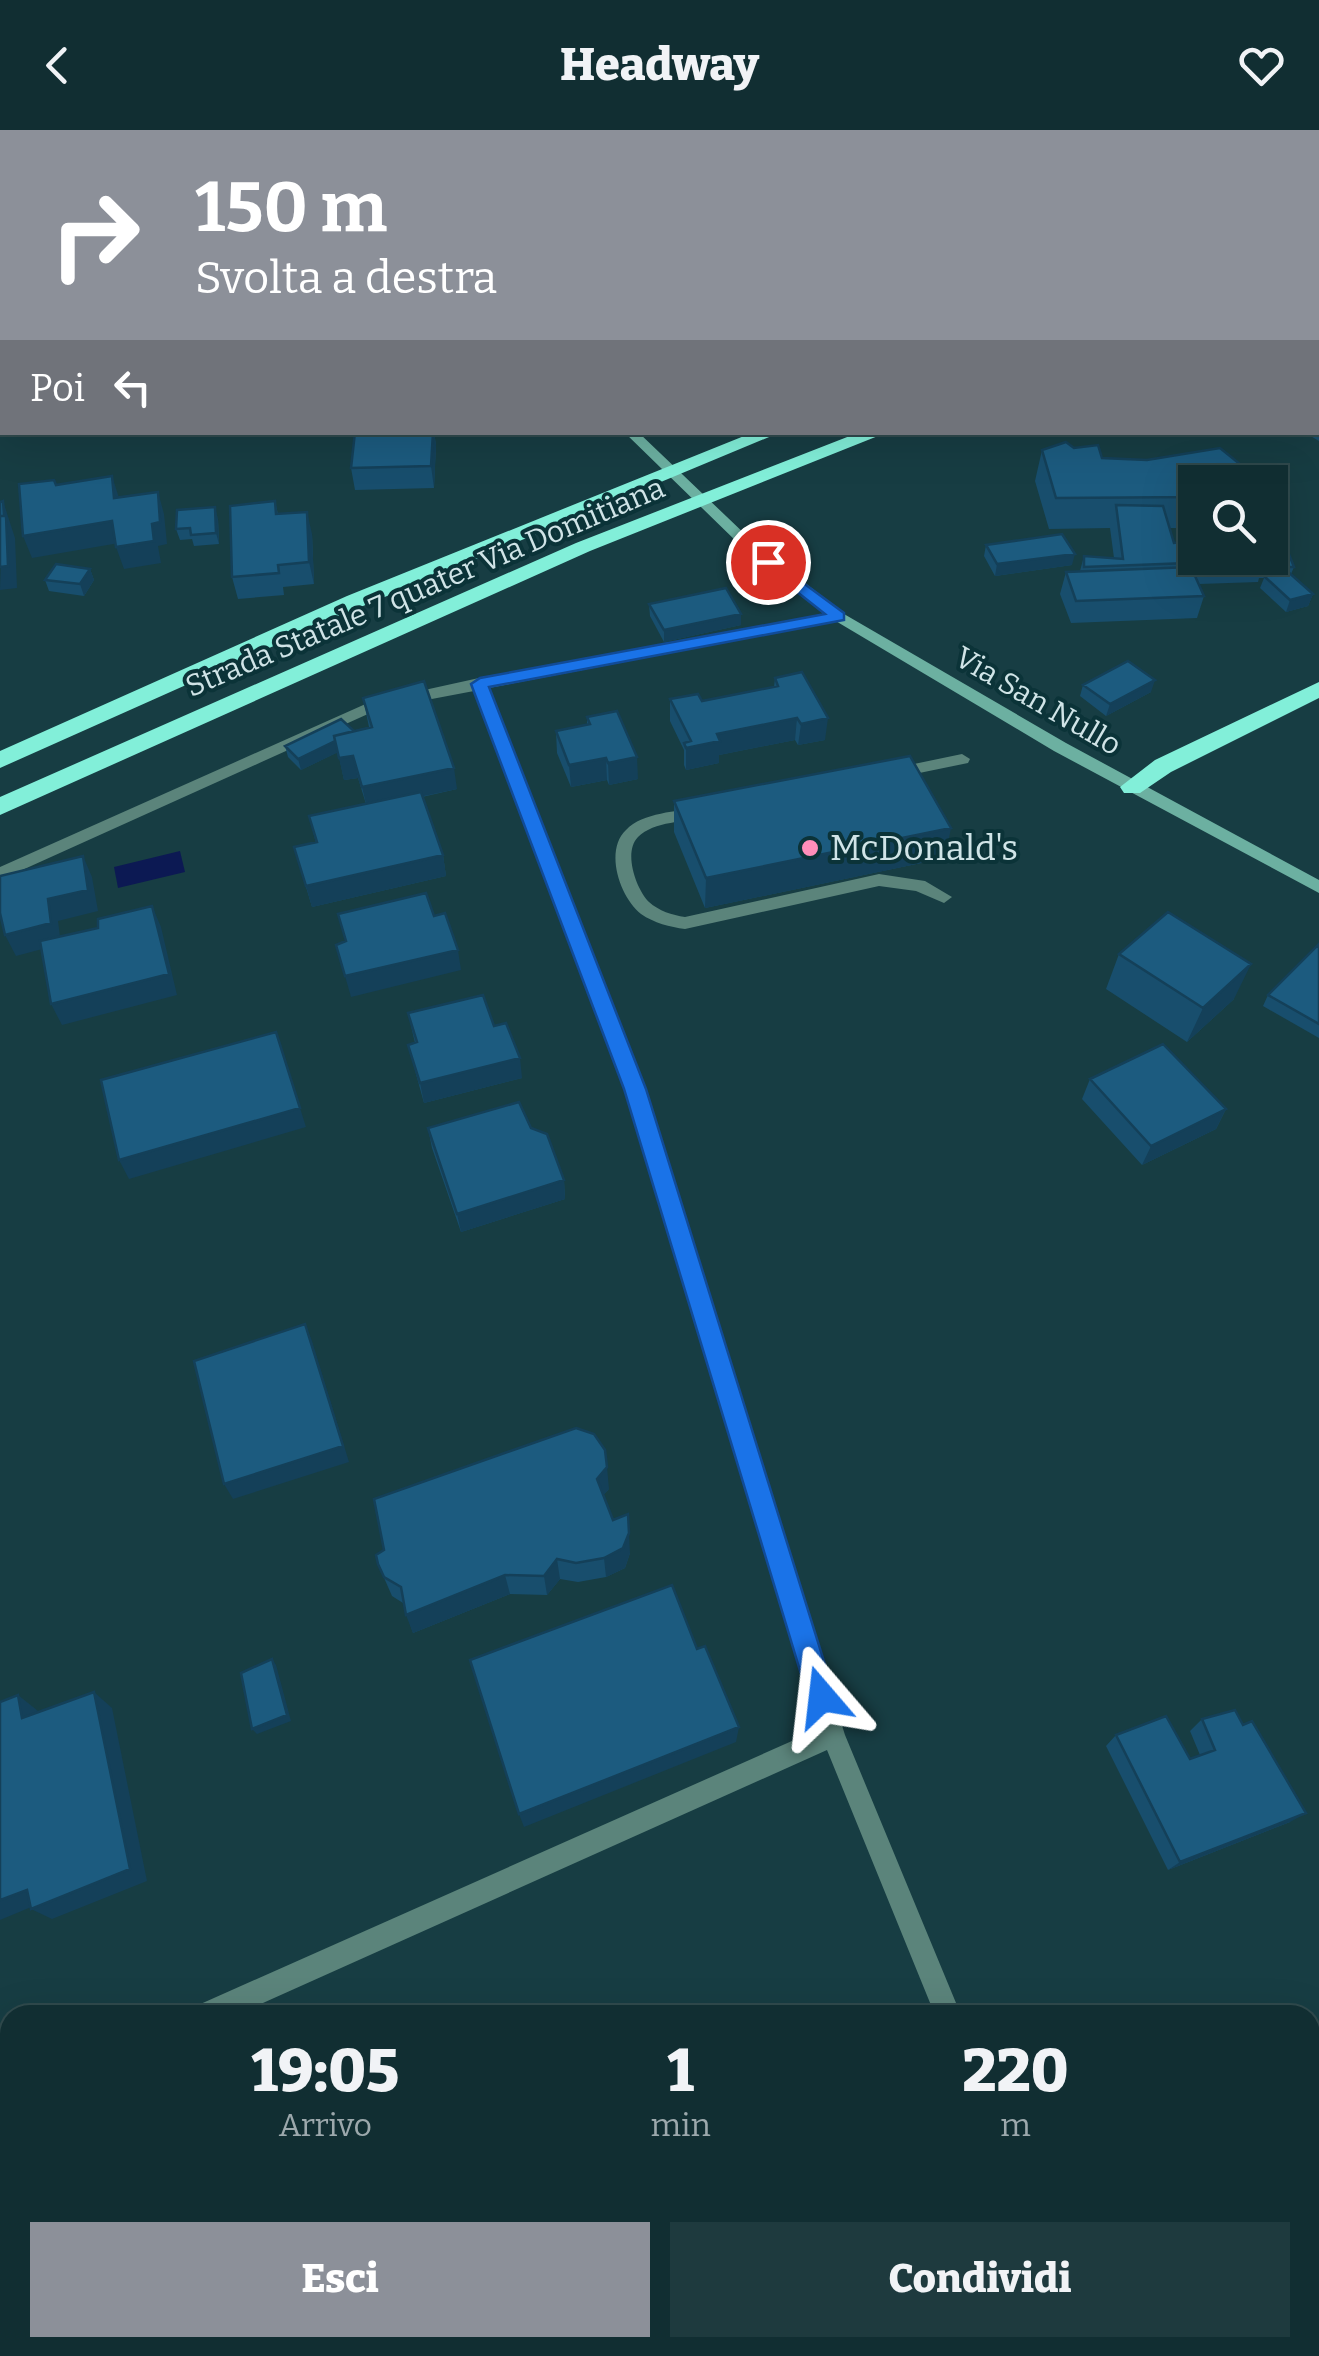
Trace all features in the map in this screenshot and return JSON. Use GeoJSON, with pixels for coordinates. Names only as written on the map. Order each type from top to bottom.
{"type":"FeatureCollection","features":[{"type":"Feature","properties":{"kind":"highway","name":"Strada Statale 7 quater Via Domitiana"},"geometry":{"type":"LineString","coordinates":[[0,760],[356,601],[765,435]]}},
{"type":"Feature","properties":{"kind":"highway","name":"Strada Statale 7 quater Via Domitiana"},"geometry":{"type":"LineString","coordinates":[[0,807],[583,547],[871,435]]}},
{"type":"Feature","properties":{"kind":"highway"},"geometry":{"type":"LineString","coordinates":[[1132,787],[1163,766],[1319,689]]}},
{"type":"Feature","properties":{"kind":"street","name":"Via San Nullo"},"geometry":{"type":"LineString","coordinates":[[633,435],[744,541],[838,616],[1132,787],[1319,887]]}},
{"type":"Feature","properties":{"kind":"street"},"geometry":{"type":"LineString","coordinates":[[0,874],[375,705],[838,616]]}},
{"type":"Feature","properties":{"kind":"street"},"geometry":{"type":"LineString","coordinates":[[480,684],[635,1089],[833,1735],[944,2005]]}},
{"type":"Feature","properties":{"kind":"street"},"geometry":{"type":"LineString","coordinates":[[865,779],[962,759]]}},
{"type":"Feature","properties":{"kind":"street"},"geometry":{"type":"LineString","coordinates":[[710,811],[652,824],[631,833],[623,849],[627,877],[641,904],[663,920],[685,923],[879,880],[919,885],[944,896]]}},
{"type":"Feature","properties":{"kind":"street"},"geometry":{"type":"LineString","coordinates":[[227,2005],[833,1735]]}},
{"type":"Feature","properties":{"kind":"shaded area"},"geometry":{"type":"Polygon","coordinates":[[[180,851],[185,872],[118,888],[114,867],[180,851]]]}},
{"type":"Feature","properties":{"kind":"building"},"geometry":{"type":"Polygon","coordinates":[[[355,435],[433,435],[431,466],[351,468],[355,435]]]}},
{"type":"Feature","properties":{"kind":"building"},"geometry":{"type":"Polygon","coordinates":[[[1066,442],[1074,448],[1098,445],[1102,458],[1147,460],[1220,448],[1241,465],[1178,465],[1178,497],[1056,498],[1042,450],[1066,442]]]}},
{"type":"Feature","properties":{"kind":"building"},"geometry":{"type":"Polygon","coordinates":[[[112,476],[114,498],[158,492],[160,522],[152,524],[154,541],[116,547],[112,521],[23,536],[19,484],[54,480],[56,485],[112,476]]]}},
{"type":"Feature","properties":{"kind":"building"},"geometry":{"type":"Polygon","coordinates":[[[275,501],[276,514],[307,512],[309,562],[278,565],[279,573],[232,577],[230,506],[275,501]]]}},
{"type":"Feature","properties":{"kind":"building"},"geometry":{"type":"Polygon","coordinates":[[[1116,505],[1163,506],[1174,543],[1178,543],[1178,563],[1084,567],[1084,556],[1123,559],[1116,505]]]}},
{"type":"Feature","properties":{"kind":"building"},"geometry":{"type":"Polygon","coordinates":[[[215,507],[216,533],[191,535],[190,528],[176,529],[177,510],[215,507]]]}},
{"type":"Feature","properties":{"kind":"building"},"geometry":{"type":"Polygon","coordinates":[[[0,516],[6,516],[8,566],[0,567],[0,516]]]}},
{"type":"Feature","properties":{"kind":"building"},"geometry":{"type":"Polygon","coordinates":[[[1062,534],[1075,554],[997,564],[986,545],[1062,534]]]}},
{"type":"Feature","properties":{"kind":"building"},"geometry":{"type":"Polygon","coordinates":[[[56,564],[90,569],[80,584],[45,580],[56,564]]]}},
{"type":"Feature","properties":{"kind":"building"},"geometry":{"type":"Polygon","coordinates":[[[1178,568],[1178,575],[1195,575],[1204,596],[1076,601],[1066,572],[1178,568]]]}},
{"type":"Feature","properties":{"kind":"building"},"geometry":{"type":"Polygon","coordinates":[[[1288,572],[1313,594],[1290,600],[1264,576],[1288,575],[1288,572]]]}},
{"type":"Feature","properties":{"kind":"building"},"geometry":{"type":"Polygon","coordinates":[[[726,588],[741,614],[664,630],[649,604],[726,588]]]}},
{"type":"Feature","properties":{"kind":"building"},"geometry":{"type":"Polygon","coordinates":[[[1128,661],[1155,680],[1110,704],[1083,685],[1128,661]]]}},
{"type":"Feature","properties":{"kind":"building"},"geometry":{"type":"Polygon","coordinates":[[[802,672],[828,718],[801,724],[797,718],[717,734],[720,741],[686,748],[684,743],[691,741],[670,699],[698,694],[702,701],[778,686],[775,678],[802,672]]]}},
{"type":"Feature","properties":{"kind":"building"},"geometry":{"type":"Polygon","coordinates":[[[424,681],[454,768],[362,787],[353,756],[339,758],[334,736],[372,727],[363,698],[424,681]]]}},
{"type":"Feature","properties":{"kind":"building"},"geometry":{"type":"Polygon","coordinates":[[[617,711],[637,757],[569,765],[556,731],[590,724],[587,717],[617,711]]]}},
{"type":"Feature","properties":{"kind":"building"},"geometry":{"type":"Polygon","coordinates":[[[341,719],[354,731],[334,736],[335,741],[298,759],[285,746],[341,719]]]}},
{"type":"Feature","properties":{"kind":"building"},"geometry":{"type":"Polygon","coordinates":[[[910,756],[951,828],[706,878],[674,801],[910,756]]]}},
{"type":"Feature","properties":{"kind":"building"},"geometry":{"type":"Polygon","coordinates":[[[421,792],[443,855],[306,886],[294,847],[317,842],[309,816],[421,792]]]}},
{"type":"Feature","properties":{"kind":"building"},"geometry":{"type":"Polygon","coordinates":[[[83,856],[88,890],[48,899],[51,923],[5,935],[0,913],[0,876],[83,856]]]}},
{"type":"Feature","properties":{"kind":"building"},"geometry":{"type":"Polygon","coordinates":[[[426,893],[434,916],[445,913],[458,950],[345,976],[336,945],[346,941],[338,914],[426,893]]]}},
{"type":"Feature","properties":{"kind":"building"},"geometry":{"type":"Polygon","coordinates":[[[152,906],[169,974],[51,1004],[40,941],[98,928],[98,919],[152,906]]]}},
{"type":"Feature","properties":{"kind":"building"},"geometry":{"type":"Polygon","coordinates":[[[1168,912],[1251,964],[1203,1008],[1119,954],[1168,912]]]}},
{"type":"Feature","properties":{"kind":"building"},"geometry":{"type":"Polygon","coordinates":[[[1319,944],[1319,1024],[1268,995],[1319,944]]]}},
{"type":"Feature","properties":{"kind":"building"},"geometry":{"type":"Polygon","coordinates":[[[483,995],[494,1026],[506,1023],[520,1058],[420,1083],[408,1045],[417,1042],[408,1013],[483,995]]]}},
{"type":"Feature","properties":{"kind":"building"},"geometry":{"type":"Polygon","coordinates":[[[276,1032],[300,1108],[119,1160],[101,1080],[276,1032]]]}},
{"type":"Feature","properties":{"kind":"building"},"geometry":{"type":"Polygon","coordinates":[[[1163,1044],[1226,1109],[1151,1146],[1090,1079],[1163,1044]]]}},
{"type":"Feature","properties":{"kind":"building"},"geometry":{"type":"Polygon","coordinates":[[[519,1102],[531,1128],[547,1134],[564,1180],[457,1214],[428,1128],[519,1102]]]}},
{"type":"Feature","properties":{"kind":"building"},"geometry":{"type":"Polygon","coordinates":[[[305,1324],[343,1446],[224,1484],[194,1361],[305,1324]]]}},
{"type":"Feature","properties":{"kind":"building"},"geometry":{"type":"Polygon","coordinates":[[[576,1428],[594,1434],[605,1450],[607,1467],[597,1479],[613,1520],[628,1514],[629,1533],[623,1548],[604,1558],[576,1563],[557,1559],[544,1576],[505,1575],[406,1615],[401,1587],[384,1577],[378,1564],[376,1555],[384,1550],[374,1499],[576,1428]]]}},
{"type":"Feature","properties":{"kind":"building"},"geometry":{"type":"Polygon","coordinates":[[[672,1585],[697,1649],[705,1646],[739,1727],[519,1814],[470,1660],[672,1585]]]}},
{"type":"Feature","properties":{"kind":"building"},"geometry":{"type":"Polygon","coordinates":[[[272,1659],[287,1715],[252,1729],[241,1673],[272,1659]]]}},
{"type":"Feature","properties":{"kind":"building"},"geometry":{"type":"Polygon","coordinates":[[[94,1692],[130,1869],[31,1909],[27,1890],[0,1900],[0,1702],[18,1695],[22,1718],[94,1692]]]}},
{"type":"Feature","properties":{"kind":"building"},"geometry":{"type":"Polygon","coordinates":[[[1235,1710],[1243,1725],[1252,1721],[1306,1813],[1180,1862],[1116,1735],[1166,1716],[1190,1759],[1215,1750],[1202,1719],[1235,1710]]]}},
{"type":"Feature","properties":{"kind":"place","name":"McDonald's"},"geometry":{"type":"Point","coordinates":[810,848]}},
{"type":"Feature","properties":{"kind":"route"},"geometry":{"type":"LineString","coordinates":[[768,562],[838,616],[480,684],[635,1089],[822,1697]]}}]}
